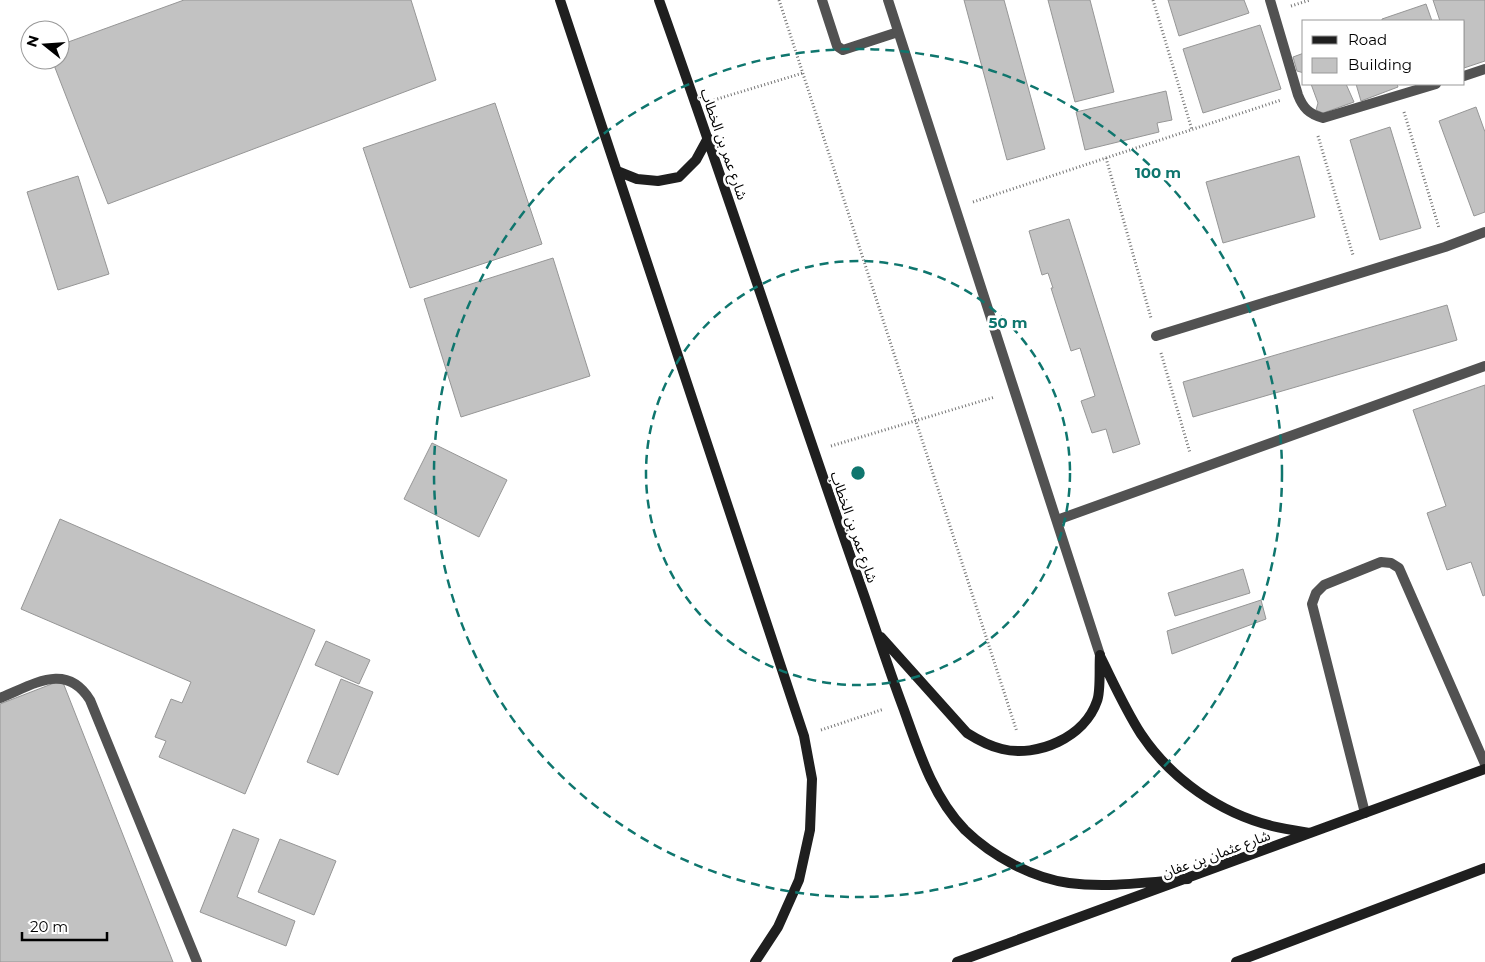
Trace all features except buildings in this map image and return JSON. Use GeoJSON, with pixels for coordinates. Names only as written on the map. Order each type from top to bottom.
{"type":"FeatureCollection","features":[{"type":"Feature","properties":{"kind":"street"},"geometry":{"type":"LineString","coordinates":[[560,0],[804,736],[812,779],[810,830],[799,880],[778,927],[755,962]]}},
{"type":"Feature","properties":{"kind":"street","name":"شارع عمر بن الخطاب"},"geometry":{"type":"LineString","coordinates":[[659,0],[697,105],[813,452],[901,703],[924,766],[942,799],[965,829],[995,854],[1030,872],[1068,883],[1107,885],[1188,879]]}},
{"type":"Feature","properties":{"kind":"street"},"geometry":{"type":"LineString","coordinates":[[822,0],[840,50],[898,32]]}},
{"type":"Feature","properties":{"kind":"street"},"geometry":{"type":"LineString","coordinates":[[888,0],[1100,655],[1141,734],[1167,766],[1198,793],[1234,813],[1272,826],[1312,833]]}},
{"type":"Feature","properties":{"kind":"street"},"geometry":{"type":"LineString","coordinates":[[1270,0],[1298,95],[1302,106],[1311,114],[1323,118],[1433,85]]}},
{"type":"Feature","properties":{"kind":"street"},"geometry":{"type":"LineString","coordinates":[[1465,76],[1485,69]]}},
{"type":"Feature","properties":{"kind":"street"},"geometry":{"type":"LineString","coordinates":[[617,170],[637,179],[658,181],[679,177],[696,160],[708,138]]}},
{"type":"Feature","properties":{"kind":"street"},"geometry":{"type":"LineString","coordinates":[[1156,336],[1445,247],[1485,232]]}},
{"type":"Feature","properties":{"kind":"street"},"geometry":{"type":"LineString","coordinates":[[1056,520],[1485,366]]}},
{"type":"Feature","properties":{"kind":"street"},"geometry":{"type":"LineString","coordinates":[[1365,813],[1312,604],[1316,593],[1324,585],[1382,562],[1391,563],[1399,568],[1485,764]]}},
{"type":"Feature","properties":{"kind":"street"},"geometry":{"type":"LineString","coordinates":[[877,632],[967,733],[985,744],[1003,750],[1024,751],[1047,747],[1068,737],[1086,721],[1098,700],[1100,655]]}},
{"type":"Feature","properties":{"kind":"street"},"geometry":{"type":"LineString","coordinates":[[0,698],[50,678],[62,678],[74,682],[84,690],[90,700],[197,962]]}},
{"type":"Feature","properties":{"kind":"street","name":"شارع عثمان بن عفان"},"geometry":{"type":"LineString","coordinates":[[957,962],[1485,769]]}},
{"type":"Feature","properties":{"kind":"street"},"geometry":{"type":"LineString","coordinates":[[1236,962],[1485,868]]}},
{"type":"Feature","properties":{"kind":"path"},"geometry":{"type":"LineString","coordinates":[[779,0],[1024,751]]}},
{"type":"Feature","properties":{"kind":"path"},"geometry":{"type":"LineString","coordinates":[[1153,0],[1192,130]]}},
{"type":"Feature","properties":{"kind":"path"},"geometry":{"type":"LineString","coordinates":[[697,105],[802,73]]}},
{"type":"Feature","properties":{"kind":"path"},"geometry":{"type":"LineString","coordinates":[[956,207],[1298,95]]}},
{"type":"Feature","properties":{"kind":"path"},"geometry":{"type":"LineString","coordinates":[[1399,95],[1445,247]]}},
{"type":"Feature","properties":{"kind":"path"},"geometry":{"type":"LineString","coordinates":[[1311,114],[1358,274]]}},
{"type":"Feature","properties":{"kind":"path"},"geometry":{"type":"LineString","coordinates":[[1106,158],[1194,470]]}},
{"type":"Feature","properties":{"kind":"path"},"geometry":{"type":"LineString","coordinates":[[813,452],[1015,391]]}},
{"type":"Feature","properties":{"kind":"path"},"geometry":{"type":"LineString","coordinates":[[804,736],[901,703]]}}]}
